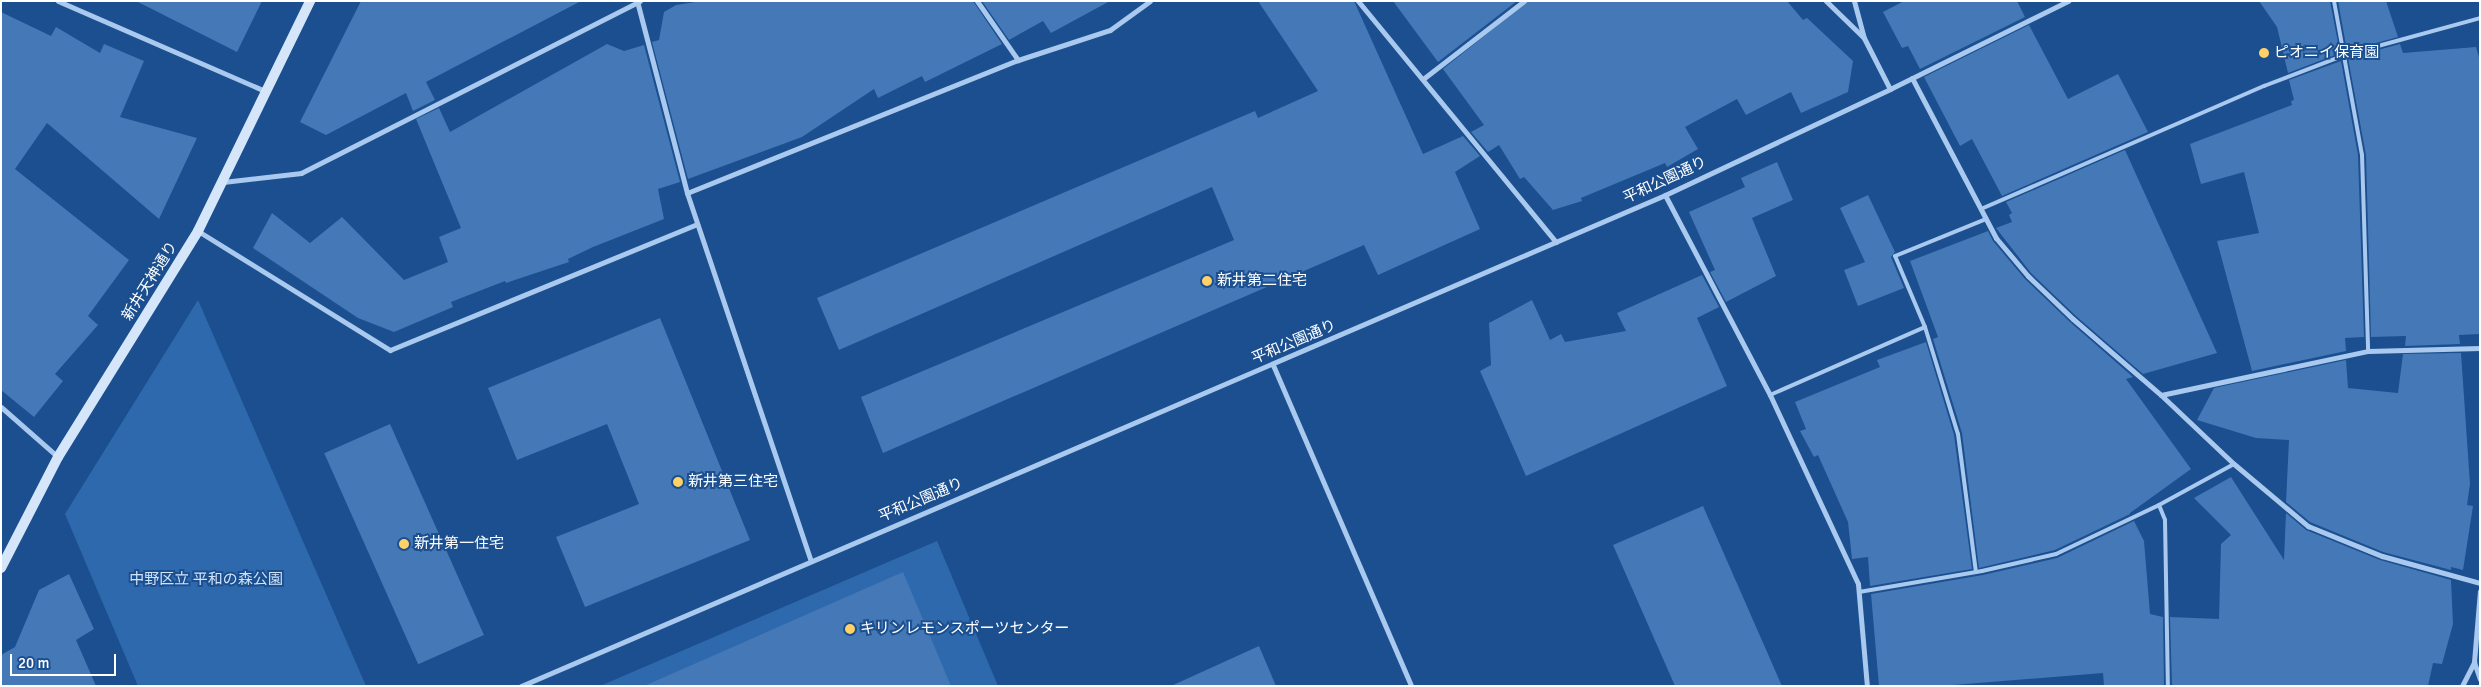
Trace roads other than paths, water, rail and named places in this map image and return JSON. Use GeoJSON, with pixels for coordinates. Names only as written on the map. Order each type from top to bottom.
{"type":"FeatureCollection","features":[{"type":"Feature","properties":{"kind":"street"},"geometry":{"type":"LineString","coordinates":[[58,1],[265,91]]}},
{"type":"Feature","properties":{"kind":"street","name":"新井天神通り"},"geometry":{"type":"LineString","coordinates":[[1,568],[58,457],[198,231],[310,1]]}},
{"type":"Feature","properties":{"kind":"street"},"geometry":{"type":"LineString","coordinates":[[977,1],[1018,60]]}},
{"type":"Feature","properties":{"kind":"street"},"geometry":{"type":"LineString","coordinates":[[687,193],[1018,60],[1110,30],[1150,1]]}},
{"type":"Feature","properties":{"kind":"street"},"geometry":{"type":"LineString","coordinates":[[1358,1],[1556,242]]}},
{"type":"Feature","properties":{"kind":"street"},"geometry":{"type":"LineString","coordinates":[[1423,79],[1524,1]]}},
{"type":"Feature","properties":{"kind":"street"},"geometry":{"type":"LineString","coordinates":[[1826,1],[1864,38]]}},
{"type":"Feature","properties":{"kind":"street"},"geometry":{"type":"LineString","coordinates":[[1854,1],[1864,38],[1890,88]]}},
{"type":"Feature","properties":{"kind":"street","name":"平和公園通り"},"geometry":{"type":"LineString","coordinates":[[521,686],[1273,365],[1665,195],[1912,78],[2068,1]]}},
{"type":"Feature","properties":{"kind":"street"},"geometry":{"type":"LineString","coordinates":[[222,182],[302,173],[638,2],[687,193],[811,561]]}},
{"type":"Feature","properties":{"kind":"street"},"geometry":{"type":"LineString","coordinates":[[1912,78],[1996,238],[2028,276],[2073,319],[2161,395],[2234,464],[2308,526],[2382,556],[2480,583]]}},
{"type":"Feature","properties":{"kind":"street"},"geometry":{"type":"LineString","coordinates":[[1665,195],[1770,395],[1858,584],[1867,686]]}},
{"type":"Feature","properties":{"kind":"street"},"geometry":{"type":"LineString","coordinates":[[198,231],[390,350],[698,224]]}},
{"type":"Feature","properties":{"kind":"street"},"geometry":{"type":"LineString","coordinates":[[2161,395],[2368,351],[2480,348]]}},
{"type":"Feature","properties":{"kind":"street"},"geometry":{"type":"LineString","coordinates":[[1273,365],[1411,686]]}},
{"type":"Feature","properties":{"kind":"street"},"geometry":{"type":"LineString","coordinates":[[1,407],[58,457]]}},
{"type":"Feature","properties":{"kind":"street"},"geometry":{"type":"LineString","coordinates":[[2462,686],[2474,662],[2480,591]]}},
{"type":"Feature","properties":{"kind":"street"},"geometry":{"type":"LineString","coordinates":[[2474,662],[2480,679]]}},
{"type":"Feature","properties":{"kind":"lane"},"geometry":{"type":"LineString","coordinates":[[2334,1],[2362,155],[2368,351]]}},
{"type":"Feature","properties":{"kind":"lane"},"geometry":{"type":"LineString","coordinates":[[1981,209],[2264,86],[2345,55],[2480,18]]}},
{"type":"Feature","properties":{"kind":"lane"},"geometry":{"type":"LineString","coordinates":[[1976,572],[1958,434],[1925,327],[1895,256],[1986,219]]}},
{"type":"Feature","properties":{"kind":"lane"},"geometry":{"type":"LineString","coordinates":[[1770,395],[1925,327]]}},
{"type":"Feature","properties":{"kind":"lane"},"geometry":{"type":"LineString","coordinates":[[1859,592],[1976,572],[2056,554],[2159,505],[2234,464]]}},
{"type":"Feature","properties":{"kind":"lane"},"geometry":{"type":"LineString","coordinates":[[2159,505],[2165,520],[2168,686]]}},
{"type":"Feature","properties":{"kind":"place","name":"ピオニイ保育園"},"geometry":{"type":"Point","coordinates":[2264,53]}},
{"type":"Feature","properties":{"kind":"place","name":"新井第二住宅"},"geometry":{"type":"Point","coordinates":[1207,281]}},
{"type":"Feature","properties":{"kind":"place","name":"新井第三住宅"},"geometry":{"type":"Point","coordinates":[678,482]}},
{"type":"Feature","properties":{"kind":"place","name":"新井第一住宅"},"geometry":{"type":"Point","coordinates":[404,544]}},
{"type":"Feature","properties":{"kind":"place","name":"キリンレモンスポーツセンター"},"geometry":{"type":"Point","coordinates":[850,629]}},
{"type":"Feature","properties":{"kind":"park label","name":"中野区立 平和の森公園"},"geometry":{"type":"Point","coordinates":[206,580]}}]}
